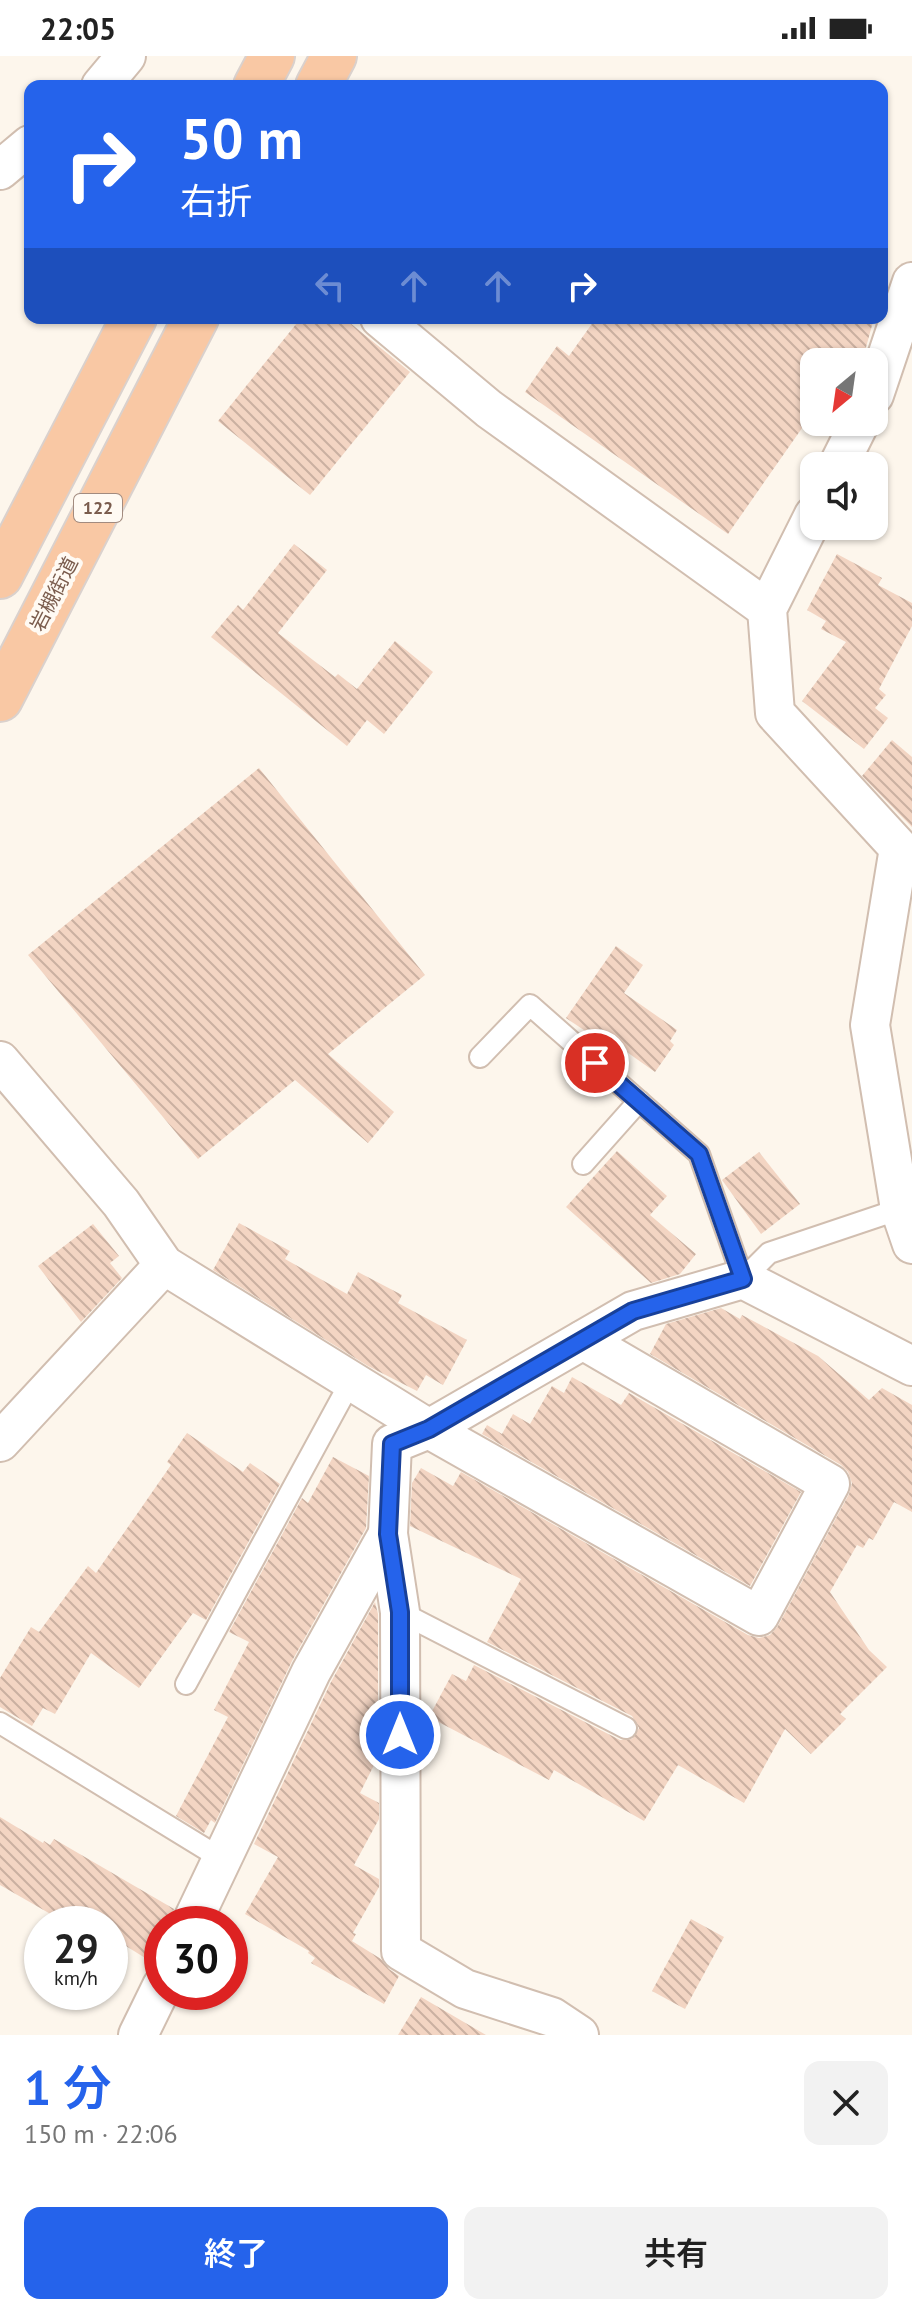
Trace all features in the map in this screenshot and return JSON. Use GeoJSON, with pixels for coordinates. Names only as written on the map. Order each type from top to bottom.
{"type":"FeatureCollection","features":[{"type":"Feature","properties":{"kind":"highway"},"geometry":{"type":"LineString","coordinates":[[259,80],[272,56]]}},
{"type":"Feature","properties":{"kind":"highway"},"geometry":{"type":"LineString","coordinates":[[321,80],[334,56]]}},
{"type":"Feature","properties":{"kind":"highway","name":"122"},"geometry":{"type":"LineString","coordinates":[[0,576],[131,324]]}},
{"type":"Feature","properties":{"kind":"highway","name":"岩槻街道"},"geometry":{"type":"LineString","coordinates":[[0,699],[193,324]]}},
{"type":"Feature","properties":{"kind":"street"},"geometry":{"type":"LineString","coordinates":[[106,80],[126,56]]}},
{"type":"Feature","properties":{"kind":"street"},"geometry":{"type":"LineString","coordinates":[[0,170],[24,150]]}},
{"type":"Feature","properties":{"kind":"street"},"geometry":{"type":"LineString","coordinates":[[888,354],[912,284]]}},
{"type":"Feature","properties":{"kind":"street"},"geometry":{"type":"LineString","coordinates":[[387,324],[489,409],[767,609]]}},
{"type":"Feature","properties":{"kind":"street"},"geometry":{"type":"LineString","coordinates":[[802,540],[767,609],[775,713],[899,848],[870,1025],[903,1164],[906,1226]]}},
{"type":"Feature","properties":{"kind":"street"},"geometry":{"type":"LineString","coordinates":[[0,1061],[121,1203],[164,1265],[429,1429],[759,1616],[830,1484],[583,1340]]}},
{"type":"Feature","properties":{"kind":"street"},"geometry":{"type":"LineString","coordinates":[[0,1442],[164,1265]]}},
{"type":"Feature","properties":{"kind":"street"},"geometry":{"type":"LineString","coordinates":[[579,2035],[552,2017],[465,1989],[401,1951],[400,1612],[388,1534],[392,1444],[429,1429],[633,1311],[743,1279],[912,1366]]}},
{"type":"Feature","properties":{"kind":"street"},"geometry":{"type":"LineString","coordinates":[[200,1906],[311,1672],[388,1534]]}},
{"type":"Feature","properties":{"kind":"street"},"geometry":{"type":"LineString","coordinates":[[138,2035],[150,2010]]}},
{"type":"Feature","properties":{"kind":"lane"},"geometry":{"type":"LineString","coordinates":[[480,1057],[530,1005],[699,1154],[743,1279],[769,1253],[906,1226]]}},
{"type":"Feature","properties":{"kind":"lane"},"geometry":{"type":"LineString","coordinates":[[583,1164],[639,1101]]}},
{"type":"Feature","properties":{"kind":"lane"},"geometry":{"type":"LineString","coordinates":[[186,1684],[351,1381]]}},
{"type":"Feature","properties":{"kind":"lane"},"geometry":{"type":"LineString","coordinates":[[400,1612],[626,1728]]}},
{"type":"Feature","properties":{"kind":"lane"},"geometry":{"type":"LineString","coordinates":[[0,1723],[222,1859]]}},
{"type":"Feature","properties":{"kind":"building"},"geometry":{"type":"Polygon","coordinates":[[[296,324],[351,324],[410,372],[310,495],[218,421],[296,324]]]}},
{"type":"Feature","properties":{"kind":"building"},"geometry":{"type":"Polygon","coordinates":[[[592,324],[872,324],[866,348],[800,348],[800,431],[728,534],[525,392],[557,346],[569,356],[592,324]]]}},
{"type":"Feature","properties":{"kind":"building"},"geometry":{"type":"Polygon","coordinates":[[[294,544],[327,570],[278,633],[335,677],[338,674],[357,689],[395,641],[433,672],[384,734],[367,720],[347,746],[211,637],[238,605],[243,610],[294,544]]]}},
{"type":"Feature","properties":{"kind":"building"},"geometry":{"type":"Polygon","coordinates":[[[837,554],[882,578],[878,585],[912,603],[912,626],[879,689],[886,695],[875,708],[888,718],[864,749],[802,701],[846,642],[821,629],[826,621],[807,610],[837,554]]]}},
{"type":"Feature","properties":{"kind":"building"},"geometry":{"type":"Polygon","coordinates":[[[892,740],[912,757],[912,827],[862,776],[892,740]]]}},
{"type":"Feature","properties":{"kind":"building"},"geometry":{"type":"Polygon","coordinates":[[[259,768],[425,975],[328,1054],[394,1112],[368,1143],[295,1080],[198,1159],[28,955],[259,768]]]}},
{"type":"Feature","properties":{"kind":"building"},"geometry":{"type":"Polygon","coordinates":[[[616,946],[643,965],[624,993],[677,1030],[670,1041],[674,1045],[655,1072],[624,1050],[621,1055],[566,1018],[616,946]]]}},
{"type":"Feature","properties":{"kind":"building"},"geometry":{"type":"Polygon","coordinates":[[[617,1151],[667,1196],[650,1215],[696,1254],[680,1274],[651,1283],[566,1207],[617,1151]]]}},
{"type":"Feature","properties":{"kind":"building"},"geometry":{"type":"Polygon","coordinates":[[[759,1152],[800,1204],[761,1234],[722,1180],[759,1152]]]}},
{"type":"Feature","properties":{"kind":"building"},"geometry":{"type":"Polygon","coordinates":[[[239,1223],[290,1251],[285,1259],[347,1294],[358,1272],[402,1295],[398,1303],[467,1340],[443,1385],[426,1375],[417,1391],[368,1366],[213,1270],[239,1223]]]}},
{"type":"Feature","properties":{"kind":"building"},"geometry":{"type":"Polygon","coordinates":[[[93,1224],[119,1256],[110,1263],[122,1278],[81,1322],[38,1266],[93,1224]]]}},
{"type":"Feature","properties":{"kind":"building"},"geometry":{"type":"Polygon","coordinates":[[[721,1308],[740,1319],[742,1315],[818,1356],[869,1400],[882,1388],[912,1405],[912,1512],[894,1502],[873,1540],[869,1538],[863,1548],[857,1545],[830,1592],[869,1650],[887,1667],[840,1714],[846,1719],[811,1754],[785,1729],[744,1803],[678,1765],[644,1821],[554,1770],[549,1780],[429,1717],[452,1674],[466,1681],[474,1665],[620,1740],[632,1739],[639,1728],[632,1716],[487,1642],[521,1579],[410,1526],[412,1483],[421,1468],[453,1486],[461,1472],[748,1635],[759,1638],[770,1635],[778,1626],[852,1483],[841,1465],[650,1354],[666,1324],[721,1308]]]}},
{"type":"Feature","properties":{"kind":"building"},"geometry":{"type":"Polygon","coordinates":[[[572,1377],[621,1405],[629,1393],[801,1492],[750,1586],[482,1434],[487,1425],[502,1434],[513,1414],[530,1424],[552,1386],[564,1393],[572,1377]]]}},
{"type":"Feature","properties":{"kind":"building"},"geometry":{"type":"Polygon","coordinates":[[[187,1433],[243,1472],[250,1463],[280,1484],[206,1620],[193,1613],[139,1688],[91,1653],[55,1714],[43,1708],[32,1726],[0,1707],[0,1678],[31,1627],[39,1632],[88,1566],[96,1573],[171,1465],[167,1462],[187,1433]]]}},
{"type":"Feature","properties":{"kind":"building"},"geometry":{"type":"Polygon","coordinates":[[[333,1457],[369,1476],[366,1528],[292,1661],[215,1823],[211,1820],[204,1833],[176,1816],[228,1717],[214,1710],[249,1642],[229,1632],[302,1498],[308,1503],[333,1457]]]}},
{"type":"Feature","properties":{"kind":"building"},"geometry":{"type":"Polygon","coordinates":[[[375,1602],[378,1614],[378,1757],[360,1793],[379,1803],[379,1819],[354,1865],[379,1879],[379,1887],[353,1933],[356,1934],[352,1941],[381,1959],[399,1976],[384,2004],[311,1963],[315,1958],[309,1951],[248,1916],[248,1909],[278,1857],[254,1844],[331,1682],[375,1602]]]}},
{"type":"Feature","properties":{"kind":"building"},"geometry":{"type":"Polygon","coordinates":[[[0,1817],[43,1843],[50,1845],[54,1839],[169,1906],[144,1906],[144,1957],[128,1947],[128,1906],[37,1906],[0,1885],[0,1817]]]}},
{"type":"Feature","properties":{"kind":"building"},"geometry":{"type":"Polygon","coordinates":[[[691,1919],[724,1937],[685,2009],[652,1991],[691,1919]]]}},
{"type":"Feature","properties":{"kind":"building"},"geometry":{"type":"Polygon","coordinates":[[[421,1997],[486,2035],[398,2035],[421,1997]]]}},
{"type":"Feature","properties":{"kind":"route"},"geometry":{"type":"LineString","coordinates":[[400,1735],[400,1612],[388,1534],[392,1444],[429,1429],[633,1311],[743,1279],[699,1154],[595,1063]]}}]}
